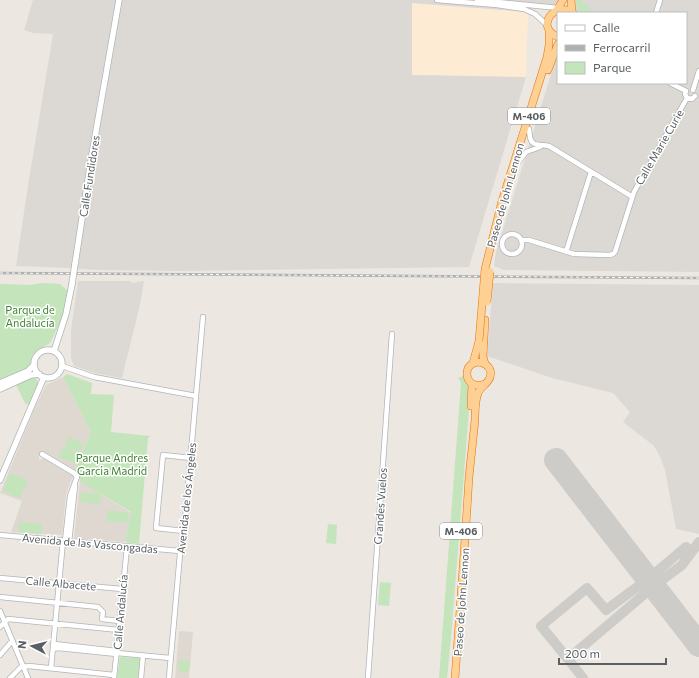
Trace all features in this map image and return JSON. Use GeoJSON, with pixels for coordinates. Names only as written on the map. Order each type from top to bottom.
{"type":"FeatureCollection","features":[{"type":"Feature","properties":{"kind":"highway","name":"M-406"},"geometry":{"type":"LineString","coordinates":[[548,28],[549,15],[558,8],[563,0]]}},
{"type":"Feature","properties":{"kind":"highway"},"geometry":{"type":"LineString","coordinates":[[572,0],[573,12]]}},
{"type":"Feature","properties":{"kind":"highway"},"geometry":{"type":"LineString","coordinates":[[558,8],[567,8],[573,12]]}},
{"type":"Feature","properties":{"kind":"highway"},"geometry":{"type":"LineString","coordinates":[[548,28],[552,34],[557,36]]}},
{"type":"Feature","properties":{"kind":"highway","name":"Paseo de John Lennon"},"geometry":{"type":"LineString","coordinates":[[485,364],[481,342],[485,269],[547,57],[549,45],[548,28]]}},
{"type":"Feature","properties":{"kind":"highway","name":"Paseo de John Lennon"},"geometry":{"type":"LineString","coordinates":[[505,201],[557,46]]}},
{"type":"Feature","properties":{"kind":"highway","name":"Paseo de John Lennon"},"geometry":{"type":"LineString","coordinates":[[473,363],[481,342]]}},
{"type":"Feature","properties":{"kind":"highway"},"geometry":{"type":"LineString","coordinates":[[473,363],[481,362],[485,364]]}},
{"type":"Feature","properties":{"kind":"highway","name":"M-406"},"geometry":{"type":"LineString","coordinates":[[472,384],[467,378],[467,372],[468,368],[473,363]]}},
{"type":"Feature","properties":{"kind":"highway","name":"M-406"},"geometry":{"type":"LineString","coordinates":[[485,364],[490,369],[490,373],[488,381],[485,384]]}},
{"type":"Feature","properties":{"kind":"highway"},"geometry":{"type":"LineString","coordinates":[[472,384],[480,386],[485,384]]}},
{"type":"Feature","properties":{"kind":"highway","name":"Paseo de John Lennon"},"geometry":{"type":"LineString","coordinates":[[450,678],[472,384]]}},
{"type":"Feature","properties":{"kind":"highway","name":"Paseo de John Lennon"},"geometry":{"type":"LineString","coordinates":[[455,678],[476,402],[478,392],[485,384]]}},
{"type":"Feature","properties":{"kind":"street","name":"Calle Fundidores"},"geometry":{"type":"LineString","coordinates":[[54,351],[66,314],[72,284],[92,154],[119,0]]}},
{"type":"Feature","properties":{"kind":"street"},"geometry":{"type":"LineString","coordinates":[[436,0],[508,2],[558,8]]}},
{"type":"Feature","properties":{"kind":"street"},"geometry":{"type":"LineString","coordinates":[[477,0],[488,0],[529,11],[538,16],[548,28]]}},
{"type":"Feature","properties":{"kind":"street"},"geometry":{"type":"LineString","coordinates":[[656,12],[660,0]]}},
{"type":"Feature","properties":{"kind":"street"},"geometry":{"type":"LineString","coordinates":[[686,91],[685,94],[688,98],[697,97],[694,90],[699,71]]}},
{"type":"Feature","properties":{"kind":"street"},"geometry":{"type":"LineString","coordinates":[[672,84],[686,91]]}},
{"type":"Feature","properties":{"kind":"street"},"geometry":{"type":"LineString","coordinates":[[686,91],[690,88],[694,90]]}},
{"type":"Feature","properties":{"kind":"street","name":"Calle Marie Curie"},"geometry":{"type":"LineString","coordinates":[[566,252],[580,255],[610,255],[615,252],[632,196],[688,98]]}},
{"type":"Feature","properties":{"kind":"street"},"geometry":{"type":"LineString","coordinates":[[529,129],[532,144],[536,146],[549,146],[632,196]]}},
{"type":"Feature","properties":{"kind":"street"},"geometry":{"type":"LineString","coordinates":[[519,161],[526,152],[543,146]]}},
{"type":"Feature","properties":{"kind":"street"},"geometry":{"type":"LineString","coordinates":[[521,240],[520,249],[515,253],[512,254],[506,252],[502,247],[504,238],[510,234],[516,235],[521,240],[529,240],[566,252],[591,172]]}},
{"type":"Feature","properties":{"kind":"street","name":"Avenida de los Ángeles"},"geometry":{"type":"LineString","coordinates":[[169,678],[180,551],[183,544],[203,317]]}},
{"type":"Feature","properties":{"kind":"street","name":"Grandes Vuelos"},"geometry":{"type":"LineString","coordinates":[[368,678],[392,334]]}},
{"type":"Feature","properties":{"kind":"street"},"geometry":{"type":"LineString","coordinates":[[0,383],[28,371],[34,365],[39,353],[48,350],[54,351],[61,358],[62,366],[54,376],[31,375],[0,390]]}},
{"type":"Feature","properties":{"kind":"street"},"geometry":{"type":"LineString","coordinates":[[34,365],[36,371],[41,375]]}},
{"type":"Feature","properties":{"kind":"street"},"geometry":{"type":"LineString","coordinates":[[62,366],[94,377],[196,396]]}},
{"type":"Feature","properties":{"kind":"street"},"geometry":{"type":"LineString","coordinates":[[0,480],[41,375]]}},
{"type":"Feature","properties":{"kind":"street"},"geometry":{"type":"LineString","coordinates":[[42,454],[74,473],[77,477],[59,583],[51,668]]}},
{"type":"Feature","properties":{"kind":"street"},"geometry":{"type":"LineString","coordinates":[[184,531],[156,528],[163,455],[191,458]]}},
{"type":"Feature","properties":{"kind":"street","name":"Avenida de las Vascongadas"},"geometry":{"type":"LineString","coordinates":[[0,535],[180,551]]}},
{"type":"Feature","properties":{"kind":"street","name":"Calle Andalucía"},"geometry":{"type":"LineString","coordinates":[[114,676],[126,547]]}},
{"type":"Feature","properties":{"kind":"street","name":"Calle Albacete"},"geometry":{"type":"LineString","coordinates":[[0,578],[122,589]]}},
{"type":"Feature","properties":{"kind":"street"},"geometry":{"type":"LineString","coordinates":[[0,597],[98,607],[103,612],[102,619],[119,622]]}},
{"type":"Feature","properties":{"kind":"street"},"geometry":{"type":"LineString","coordinates":[[0,611],[28,678]]}},
{"type":"Feature","properties":{"kind":"street"},"geometry":{"type":"LineString","coordinates":[[0,627],[8,619],[119,630]]}},
{"type":"Feature","properties":{"kind":"street"},"geometry":{"type":"LineString","coordinates":[[0,655],[12,641]]}},
{"type":"Feature","properties":{"kind":"street"},"geometry":{"type":"LineString","coordinates":[[54,647],[170,658]]}},
{"type":"Feature","properties":{"kind":"street"},"geometry":{"type":"LineString","coordinates":[[141,678],[143,656]]}},
{"type":"Feature","properties":{"kind":"street"},"geometry":{"type":"LineString","coordinates":[[10,678],[23,666],[114,676]]}},
{"type":"Feature","properties":{"kind":"shaded area"},"geometry":{"type":"Polygon","coordinates":[[[33,0],[560,0],[553,7],[531,4],[528,12],[412,3],[412,75],[526,77],[469,267],[179,271],[96,270],[16,266],[53,34],[33,33],[24,30],[33,0]]]}},
{"type":"Feature","properties":{"kind":"shaded area"},"geometry":{"type":"Polygon","coordinates":[[[573,0],[699,0],[699,272],[504,270],[494,266],[496,252],[557,55],[557,84],[687,84],[687,12],[569,12],[573,0]]]}},
{"type":"Feature","properties":{"kind":"shaded area"},"geometry":{"type":"Polygon","coordinates":[[[412,3],[528,12],[526,77],[412,75],[412,3]]]}},
{"type":"Feature","properties":{"kind":"shaded area"},"geometry":{"type":"Polygon","coordinates":[[[78,281],[131,281],[132,283],[144,281],[140,305],[122,378],[95,373],[74,366],[71,358],[71,330],[78,281]]]}},
{"type":"Feature","properties":{"kind":"shaded area"},"geometry":{"type":"Polygon","coordinates":[[[493,283],[699,285],[699,534],[676,529],[665,470],[660,457],[654,446],[623,422],[630,412],[613,393],[552,378],[487,356],[493,283]]]}},
{"type":"Feature","properties":{"kind":"shaded area"},"geometry":{"type":"Polygon","coordinates":[[[63,377],[91,432],[75,471],[41,450],[39,456],[39,460],[44,458],[73,476],[66,494],[62,535],[11,532],[22,501],[0,493],[34,410],[46,385],[63,377]]]}},
{"type":"Feature","properties":{"kind":"shaded area"},"geometry":{"type":"Polygon","coordinates":[[[80,481],[131,513],[125,542],[74,538],[80,481]]]}},
{"type":"Feature","properties":{"kind":"shaded area"},"geometry":{"type":"Polygon","coordinates":[[[179,631],[193,632],[189,678],[175,678],[179,631]]]}},
{"type":"Feature","properties":{"kind":"green space"},"geometry":{"type":"Polygon","coordinates":[[[576,0],[581,0],[596,12],[579,12],[576,0]]]}},
{"type":"Feature","properties":{"kind":"green space","name":"Parque de Andalucía"},"geometry":{"type":"Polygon","coordinates":[[[42,283],[60,284],[69,292],[61,321],[50,343],[37,351],[29,367],[0,380],[0,284],[30,285],[42,283]]]}},
{"type":"Feature","properties":{"kind":"green space","name":"Parque Andres Garcia Madrid"},"geometry":{"type":"Polygon","coordinates":[[[67,374],[92,383],[91,394],[114,395],[111,432],[150,436],[148,438],[139,544],[125,542],[131,512],[101,494],[100,504],[80,502],[81,492],[100,494],[80,481],[80,474],[75,471],[91,432],[63,377],[67,374]]]}},
{"type":"Feature","properties":{"kind":"green space"},"geometry":{"type":"Polygon","coordinates":[[[463,376],[468,385],[470,397],[451,638],[447,678],[439,678],[461,383],[458,378],[463,376]]]}},
{"type":"Feature","properties":{"kind":"green space"},"geometry":{"type":"Polygon","coordinates":[[[32,377],[36,378],[38,383],[29,405],[25,403],[16,385],[32,377]]]}},
{"type":"Feature","properties":{"kind":"green space"},"geometry":{"type":"Polygon","coordinates":[[[68,437],[83,443],[80,452],[65,446],[68,437]]]}},
{"type":"Feature","properties":{"kind":"green space"},"geometry":{"type":"Polygon","coordinates":[[[63,446],[81,454],[77,464],[59,457],[63,446]]]}},
{"type":"Feature","properties":{"kind":"green space"},"geometry":{"type":"Polygon","coordinates":[[[10,473],[28,480],[20,498],[3,491],[10,473]]]}},
{"type":"Feature","properties":{"kind":"green space"},"geometry":{"type":"Polygon","coordinates":[[[107,510],[128,512],[127,523],[106,521],[107,510]]]}},
{"type":"Feature","properties":{"kind":"green space"},"geometry":{"type":"Polygon","coordinates":[[[19,522],[42,524],[41,534],[18,532],[19,522]]]}},
{"type":"Feature","properties":{"kind":"green space"},"geometry":{"type":"Polygon","coordinates":[[[328,524],[337,525],[336,544],[326,543],[328,524]]]}},
{"type":"Feature","properties":{"kind":"green space"},"geometry":{"type":"Polygon","coordinates":[[[380,582],[391,583],[389,606],[378,605],[380,582]]]}},
{"type":"Feature","properties":{"kind":"green space"},"geometry":{"type":"Polygon","coordinates":[[[120,657],[140,658],[139,678],[117,678],[120,657]]]}},
{"type":"Feature","properties":{"kind":"green space"},"geometry":{"type":"Polygon","coordinates":[[[179,660],[190,661],[189,672],[178,671],[179,660]]]}},
{"type":"Feature","properties":{"kind":"taxiway"},"geometry":{"type":"LineString","coordinates":[[654,586],[682,565],[699,542]]}},
{"type":"Feature","properties":{"kind":"taxiway"},"geometry":{"type":"LineString","coordinates":[[648,579],[686,547]]}},
{"type":"Feature","properties":{"kind":"taxiway"},"geometry":{"type":"LineString","coordinates":[[648,579],[654,586],[568,659],[541,626],[587,588],[606,610],[648,579]]}},
{"type":"Feature","properties":{"kind":"taxiway"},"geometry":{"type":"LineString","coordinates":[[568,659],[583,678]]}},
{"type":"Feature","properties":{"kind":"runway"},"geometry":{"type":"LineString","coordinates":[[556,460],[699,645]]}},
{"type":"Feature","properties":{"kind":"railway"},"geometry":{"type":"LineString","coordinates":[[0,273],[699,278]]}}]}
